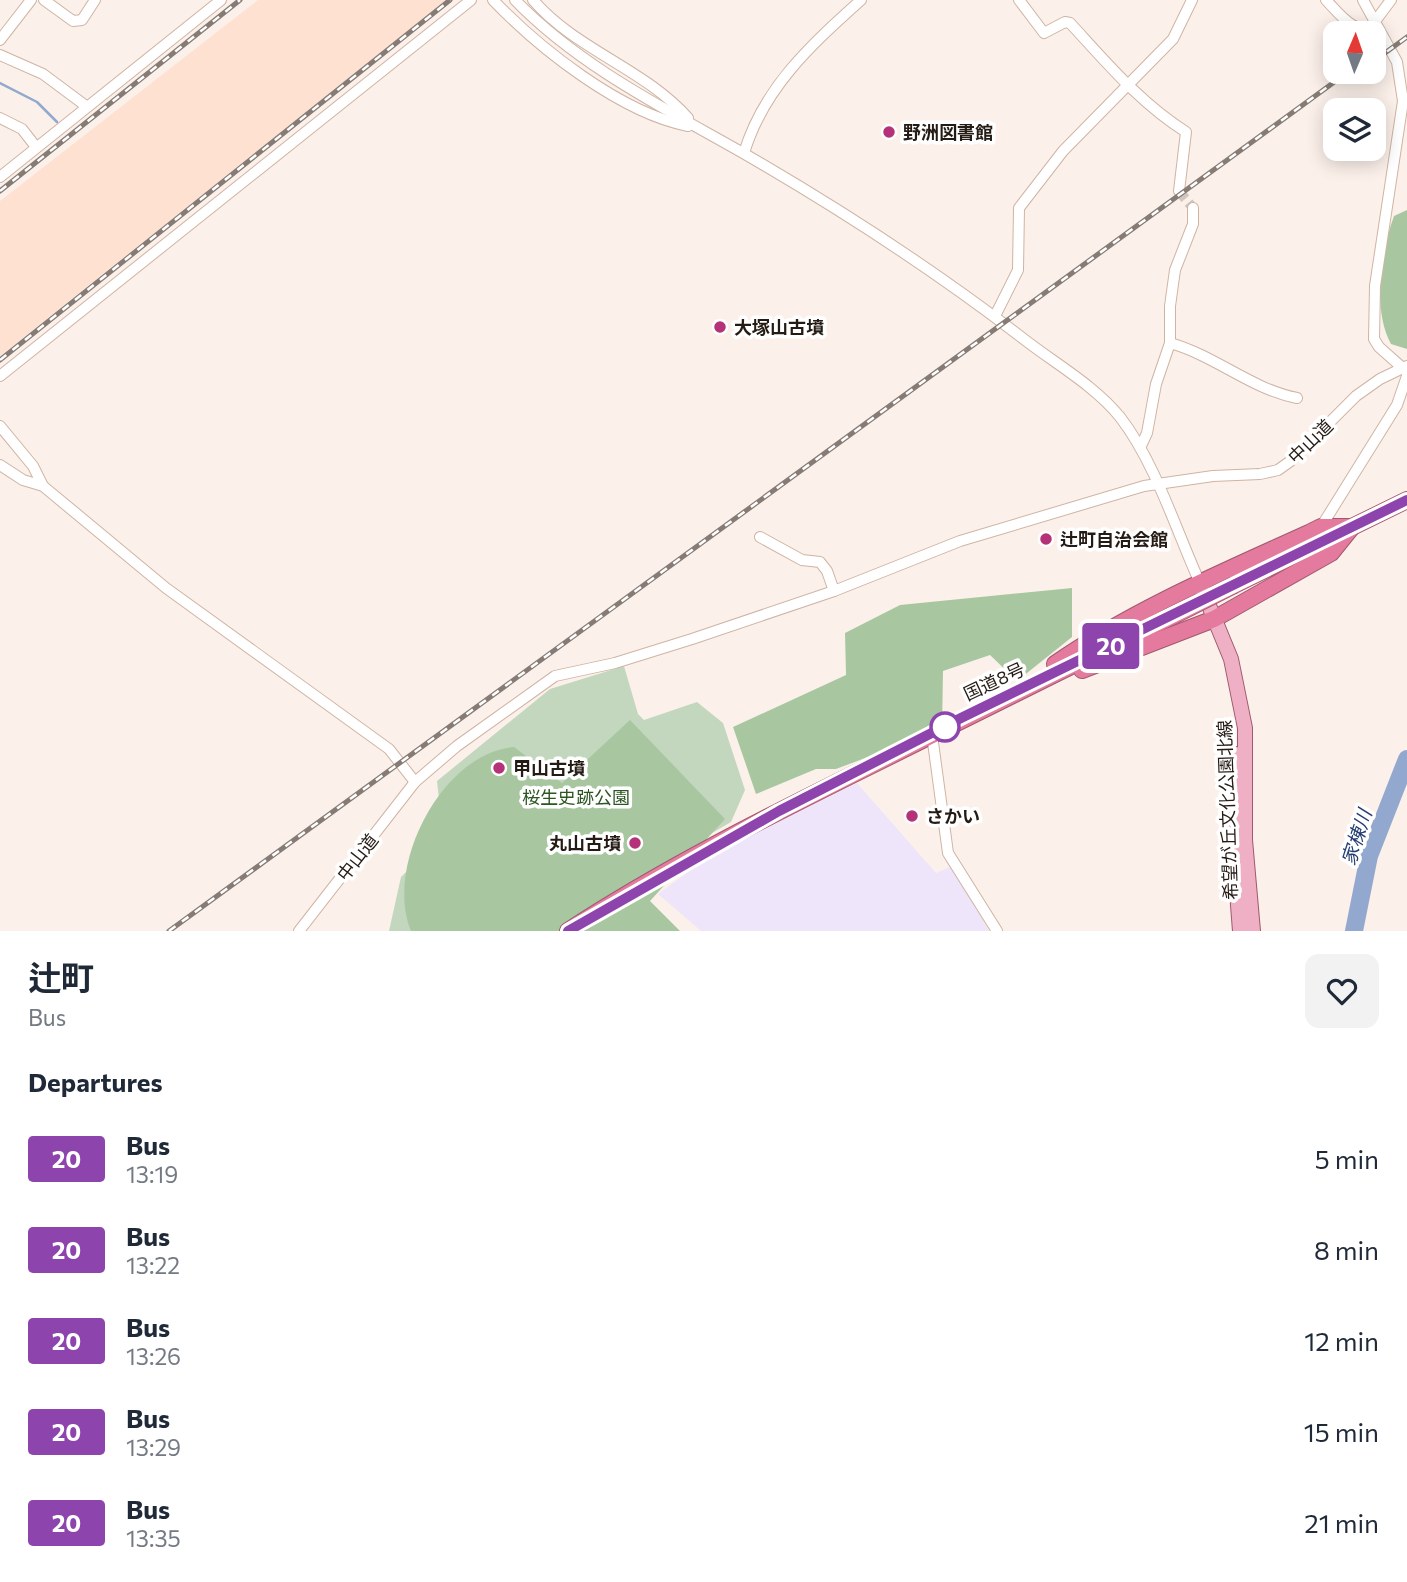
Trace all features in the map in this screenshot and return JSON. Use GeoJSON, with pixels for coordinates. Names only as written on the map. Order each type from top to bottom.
{"type":"FeatureCollection","features":[{"type":"Feature","properties":{"kind":"highway","name":"国道8号"},"geometry":{"type":"LineString","coordinates":[[568,931],[708,849],[1035,683],[1407,500]]}},
{"type":"Feature","properties":{"kind":"highway"},"geometry":{"type":"LineString","coordinates":[[1035,683],[1083,645],[1200,583],[1321,527],[1352,527]]}},
{"type":"Feature","properties":{"kind":"highway"},"geometry":{"type":"LineString","coordinates":[[1035,683],[1084,670],[1214,619],[1331,553],[1352,527]]}},
{"type":"Feature","properties":{"kind":"main road","name":"希望が丘文化公園北線"},"geometry":{"type":"LineString","coordinates":[[1200,583],[1231,659],[1245,728],[1245,839],[1252,931]]}},
{"type":"Feature","properties":{"kind":"main road","name":"希望が丘文化公園北線"},"geometry":{"type":"LineString","coordinates":[[1238,689],[1233,840],[1240,931]]}},
{"type":"Feature","properties":{"kind":"street"},"geometry":{"type":"LineString","coordinates":[[0,40],[31,0]]}},
{"type":"Feature","properties":{"kind":"street"},"geometry":{"type":"LineString","coordinates":[[44,0],[73,21],[82,20],[95,0]]}},
{"type":"Feature","properties":{"kind":"street"},"geometry":{"type":"LineString","coordinates":[[0,177],[221,0]]}},
{"type":"Feature","properties":{"kind":"street"},"geometry":{"type":"LineString","coordinates":[[0,376],[471,0]]}},
{"type":"Feature","properties":{"kind":"street"},"geometry":{"type":"LineString","coordinates":[[493,0],[521,29],[558,59],[662,121],[697,128]]}},
{"type":"Feature","properties":{"kind":"street"},"geometry":{"type":"LineString","coordinates":[[515,0],[565,45],[697,128],[744,153],[995,316],[1097,395],[1118,415],[1141,446],[1200,583]]}},
{"type":"Feature","properties":{"kind":"street"},"geometry":{"type":"LineString","coordinates":[[533,0],[569,33],[671,98],[697,128]]}},
{"type":"Feature","properties":{"kind":"street"},"geometry":{"type":"LineString","coordinates":[[744,153],[751,129],[779,81],[818,38],[861,0]]}},
{"type":"Feature","properties":{"kind":"street"},"geometry":{"type":"LineString","coordinates":[[1019,0],[1044,33],[1065,22],[1070,23],[1129,87],[1160,116],[1186,131],[1179,191]]}},
{"type":"Feature","properties":{"kind":"street"},"geometry":{"type":"LineString","coordinates":[[995,316],[1018,270],[1019,208],[1063,151],[1129,87],[1173,39],[1192,0]]}},
{"type":"Feature","properties":{"kind":"street"},"geometry":{"type":"LineString","coordinates":[[1326,0],[1345,21]]}},
{"type":"Feature","properties":{"kind":"street"},"geometry":{"type":"LineString","coordinates":[[1363,0],[1375,21]]}},
{"type":"Feature","properties":{"kind":"street"},"geometry":{"type":"LineString","coordinates":[[1379,21],[1391,0]]}},
{"type":"Feature","properties":{"kind":"street"},"geometry":{"type":"LineString","coordinates":[[1321,527],[1398,405],[1406,371],[1387,355],[1374,339],[1376,286],[1403,101],[1397,62],[1386,42]]}},
{"type":"Feature","properties":{"kind":"street"},"geometry":{"type":"LineString","coordinates":[[0,55],[43,74],[86,106]]}},
{"type":"Feature","properties":{"kind":"street"},"geometry":{"type":"LineString","coordinates":[[0,118],[22,129],[36,147]]}},
{"type":"Feature","properties":{"kind":"street"},"geometry":{"type":"LineString","coordinates":[[1141,446],[1147,433],[1156,384],[1170,343],[1170,306],[1175,270],[1193,224],[1193,208]]}},
{"type":"Feature","properties":{"kind":"street"},"geometry":{"type":"LineString","coordinates":[[1170,343],[1216,360],[1271,393],[1297,398]]}},
{"type":"Feature","properties":{"kind":"street","name":"中山道"},"geometry":{"type":"LineString","coordinates":[[299,931],[415,782],[457,746],[555,676],[615,663],[834,591],[960,541],[1156,484],[1278,470],[1292,460],[1356,396],[1406,371]]}},
{"type":"Feature","properties":{"kind":"street"},"geometry":{"type":"LineString","coordinates":[[0,426],[33,466],[43,486]]}},
{"type":"Feature","properties":{"kind":"street"},"geometry":{"type":"LineString","coordinates":[[0,466],[23,480],[43,486],[151,576],[389,749],[415,782]]}},
{"type":"Feature","properties":{"kind":"street"},"geometry":{"type":"LineString","coordinates":[[760,537],[803,560],[820,562],[828,571],[834,591]]}},
{"type":"Feature","properties":{"kind":"street"},"geometry":{"type":"LineString","coordinates":[[932,735],[948,853],[998,931]]}},
{"type":"Feature","properties":{"kind":"shaded area"},"geometry":{"type":"Polygon","coordinates":[[[258,0],[446,0],[0,356],[0,201],[258,0]]]}},
{"type":"Feature","properties":{"kind":"shaded area"},"geometry":{"type":"Polygon","coordinates":[[[857,783],[936,873],[952,866],[989,931],[701,931],[658,894],[714,853],[857,783]]]}},
{"type":"Feature","properties":{"kind":"green space"},"geometry":{"type":"Polygon","coordinates":[[[1407,210],[1407,349],[1391,344],[1385,330],[1380,281],[1385,246],[1394,216],[1407,210]]]}},
{"type":"Feature","properties":{"kind":"green space"},"geometry":{"type":"Polygon","coordinates":[[[1072,588],[1072,637],[1017,681],[990,655],[943,671],[942,729],[836,769],[816,769],[756,794],[733,727],[846,675],[845,633],[900,605],[1072,588]]]}},
{"type":"Feature","properties":{"kind":"green space","name":"桜生史跡公園"},"geometry":{"type":"Polygon","coordinates":[[[624,666],[638,714],[644,720],[697,702],[723,723],[745,790],[731,822],[544,931],[389,931],[401,877],[422,856],[441,817],[437,781],[550,689],[624,666]]]}},
{"type":"Feature","properties":{"kind":"green space","name":"桜生史跡公園"},"geometry":{"type":"Polygon","coordinates":[[[630,720],[725,819],[650,901],[680,931],[411,931],[405,905],[406,876],[413,846],[425,817],[443,791],[464,769],[488,754],[514,747],[562,783],[630,720]]]}},
{"type":"Feature","properties":{"kind":"waterway"},"geometry":{"type":"LineString","coordinates":[[0,83],[37,102],[57,122]]}},
{"type":"Feature","properties":{"kind":"waterway","name":"家棟川"},"geometry":{"type":"LineString","coordinates":[[1354,931],[1369,856],[1407,759]]}},
{"type":"Feature","properties":{"kind":"tunnel"},"geometry":{"type":"LineString","coordinates":[[1179,191],[1193,208]]}},
{"type":"Feature","properties":{"kind":"railway"},"geometry":{"type":"LineString","coordinates":[[0,191],[240,0]]}},
{"type":"Feature","properties":{"kind":"railway"},"geometry":{"type":"LineString","coordinates":[[0,360],[450,0]]}},
{"type":"Feature","properties":{"kind":"railway"},"geometry":{"type":"LineString","coordinates":[[1386,52],[1407,37]]}},
{"type":"Feature","properties":{"kind":"railway"},"geometry":{"type":"LineString","coordinates":[[169,931],[1332,84]]}},
{"type":"Feature","properties":{"kind":"bus line","name":"20"},"geometry":{"type":"LineString","coordinates":[[568,931],[595,913],[779,811],[961,718],[1407,500]]}},
{"type":"Feature","properties":{"kind":"place","name":"野洲図書館"},"geometry":{"type":"Point","coordinates":[889,132]}},
{"type":"Feature","properties":{"kind":"place","name":"大塚山古墳"},"geometry":{"type":"Point","coordinates":[720,327]}},
{"type":"Feature","properties":{"kind":"place","name":"辻町自治会館"},"geometry":{"type":"Point","coordinates":[1046,539]}},
{"type":"Feature","properties":{"kind":"place","name":"甲山古墳"},"geometry":{"type":"Point","coordinates":[499,768]}},
{"type":"Feature","properties":{"kind":"place","name":"さかい"},"geometry":{"type":"Point","coordinates":[912,816]}},
{"type":"Feature","properties":{"kind":"place","name":"丸山古墳"},"geometry":{"type":"Point","coordinates":[635,843]}}]}
